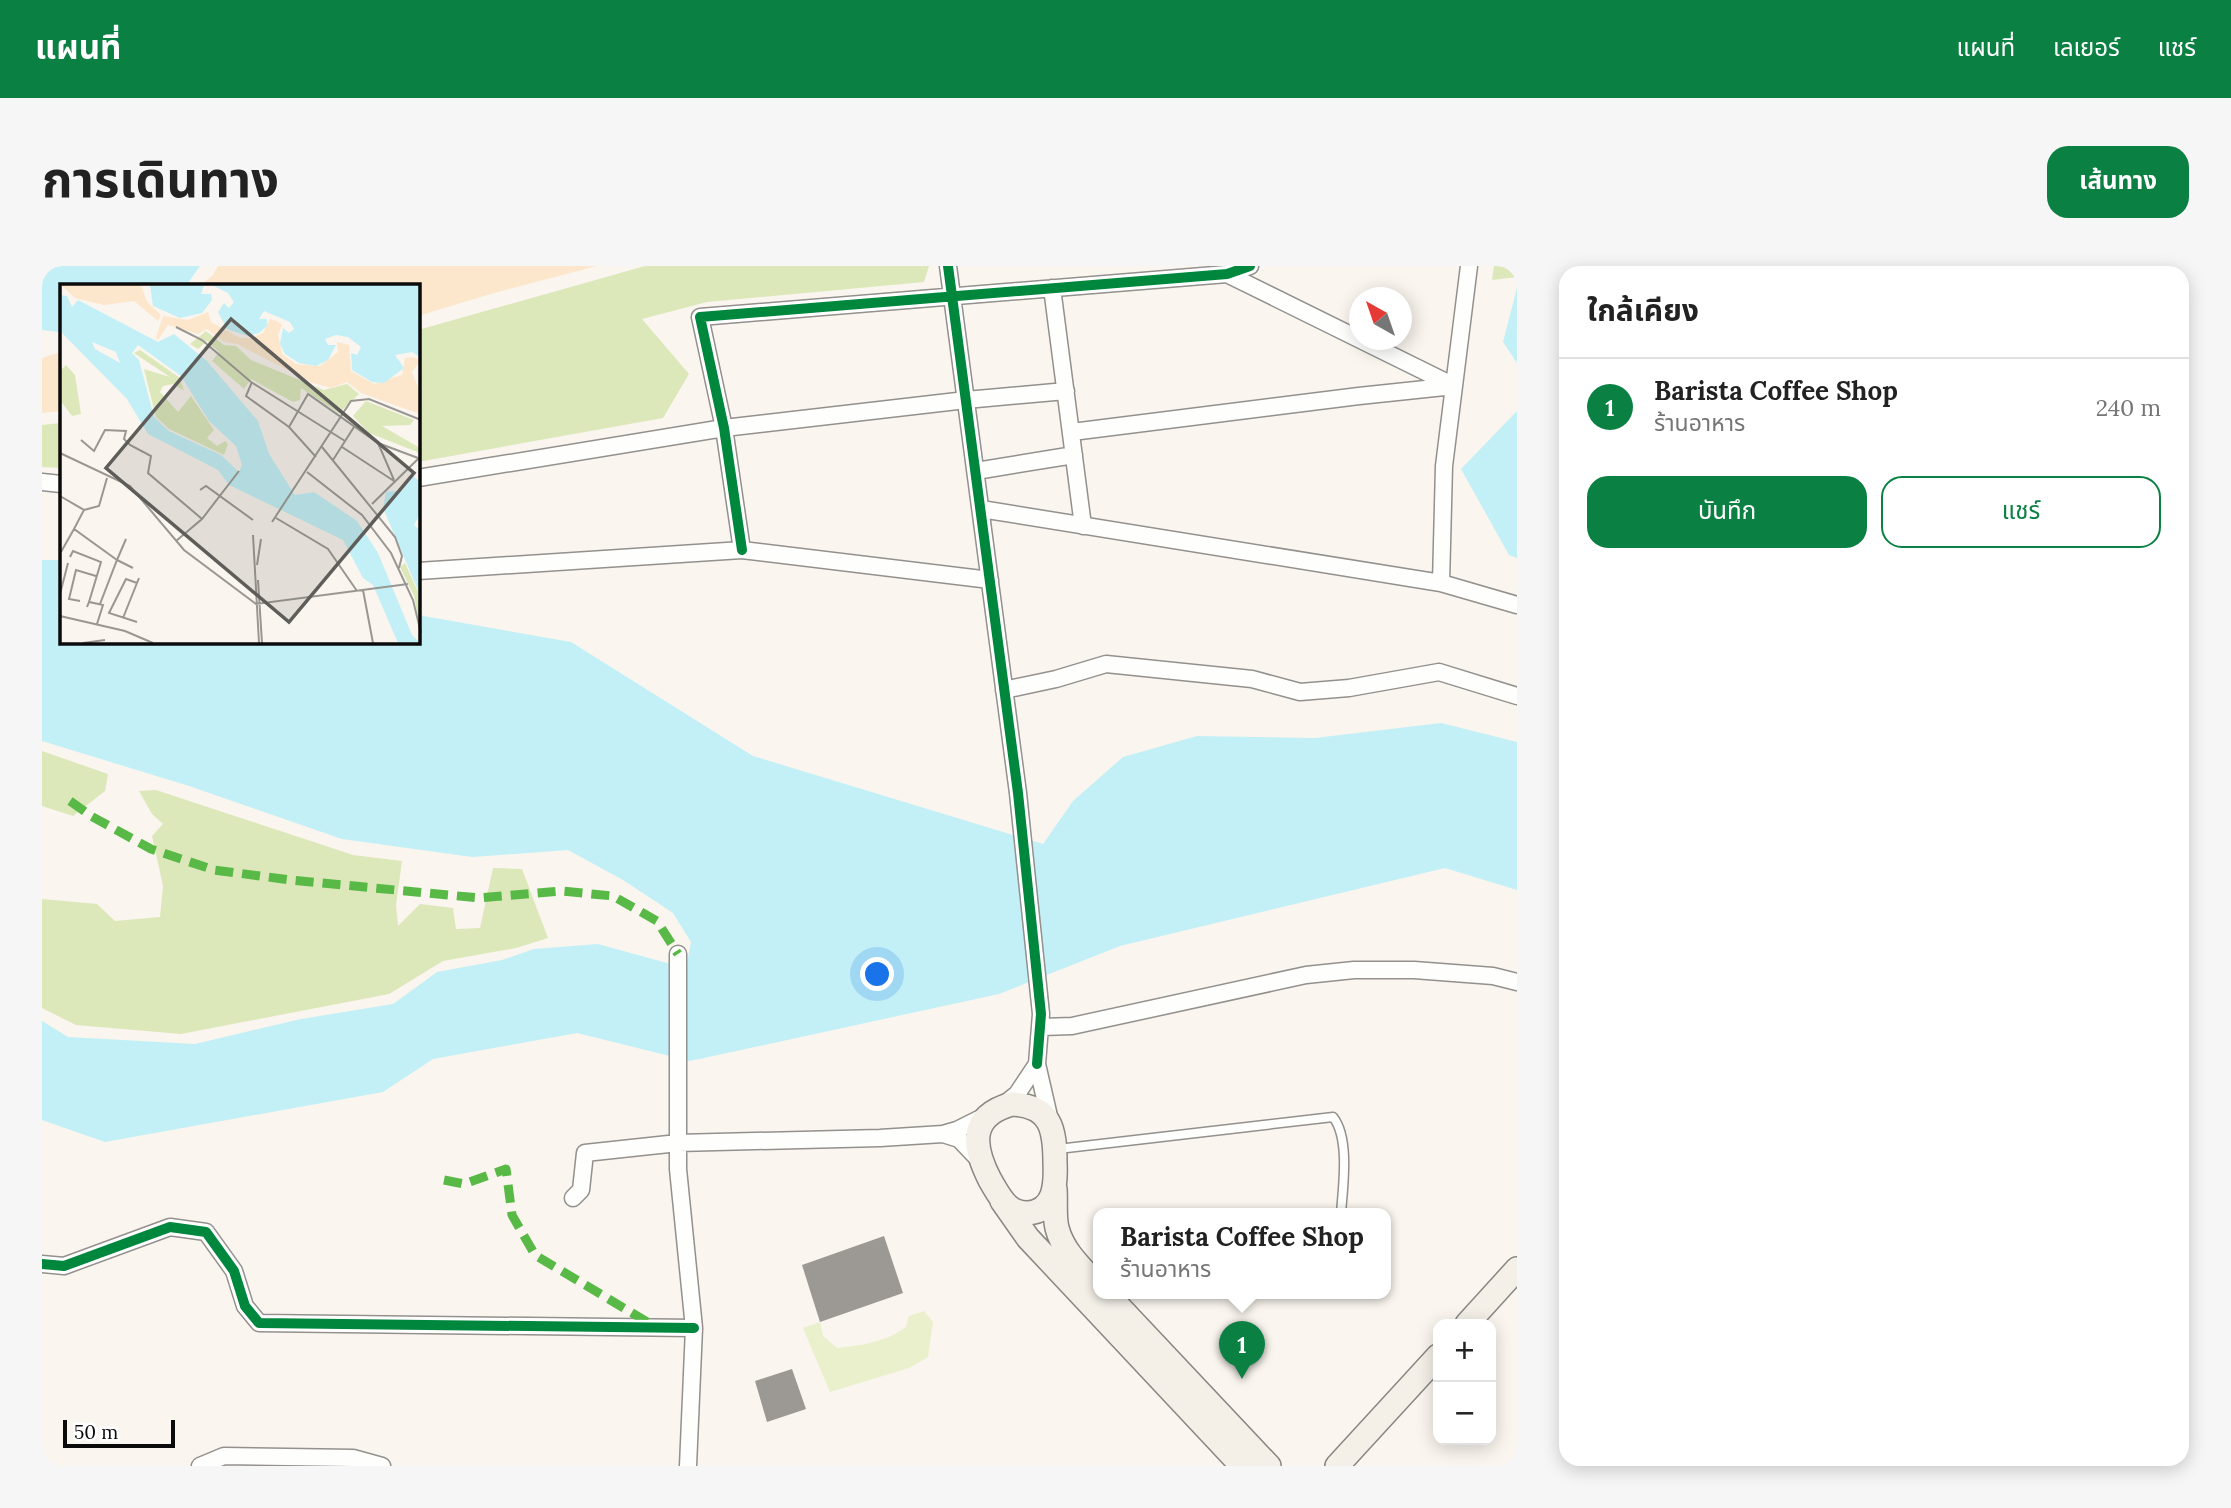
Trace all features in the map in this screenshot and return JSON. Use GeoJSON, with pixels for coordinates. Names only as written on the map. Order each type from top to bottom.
{"type":"FeatureCollection","features":[{"type":"Feature","properties":{"kind":"street"},"geometry":{"type":"LineString","coordinates":[[948,266],[1018,793],[1041,1021],[1037,1064],[1054,1138],[1056,1226],[1069,1254],[1093,1279]]}},
{"type":"Feature","properties":{"kind":"street"},"geometry":{"type":"LineString","coordinates":[[742,550],[724,428],[699,317],[1227,274],[1250,266]]}},
{"type":"Feature","properties":{"kind":"street"},"geometry":{"type":"LineString","coordinates":[[1441,583],[1444,466],[1469,266]]}},
{"type":"Feature","properties":{"kind":"street"},"geometry":{"type":"LineString","coordinates":[[1227,274],[1454,386]]}},
{"type":"Feature","properties":{"kind":"street"},"geometry":{"type":"LineString","coordinates":[[1052,289],[1083,526]]}},
{"type":"Feature","properties":{"kind":"street"},"geometry":{"type":"LineString","coordinates":[[1072,432],[1454,386]]}},
{"type":"Feature","properties":{"kind":"street"},"geometry":{"type":"LineString","coordinates":[[420,478],[724,428],[1066,391]]}},
{"type":"Feature","properties":{"kind":"street"},"geometry":{"type":"LineString","coordinates":[[976,471],[1074,455]]}},
{"type":"Feature","properties":{"kind":"street"},"geometry":{"type":"LineString","coordinates":[[42,482],[60,484]]}},
{"type":"Feature","properties":{"kind":"street"},"geometry":{"type":"LineString","coordinates":[[981,509],[1441,583],[1517,605]]}},
{"type":"Feature","properties":{"kind":"street"},"geometry":{"type":"LineString","coordinates":[[420,571],[742,550],[990,580]]}},
{"type":"Feature","properties":{"kind":"street"},"geometry":{"type":"LineString","coordinates":[[1004,690],[1056,679],[1106,664],[1252,679],[1300,692],[1349,688],[1439,672],[1517,696]]}},
{"type":"Feature","properties":{"kind":"street"},"geometry":{"type":"LineString","coordinates":[[678,954],[678,1169],[694,1328],[688,1466]]}},
{"type":"Feature","properties":{"kind":"street"},"geometry":{"type":"LineString","coordinates":[[1041,1021],[1072,1026],[1306,975],[1354,970],[1414,970],[1493,976],[1517,982]]}},
{"type":"Feature","properties":{"kind":"street"},"geometry":{"type":"LineString","coordinates":[[980,1161],[977,1136],[982,1124],[1017,1094],[1037,1064]]}},
{"type":"Feature","properties":{"kind":"street"},"geometry":{"type":"LineString","coordinates":[[573,1198],[581,1190],[585,1153],[678,1143],[943,1134],[1012,1104],[1035,1109],[1045,1116],[1054,1138]]}},
{"type":"Feature","properties":{"kind":"street"},"geometry":{"type":"LineString","coordinates":[[943,1134],[959,1139],[980,1161],[1002,1201],[1028,1238],[1242,1466]]}},
{"type":"Feature","properties":{"kind":"street"},"geometry":{"type":"LineString","coordinates":[[1002,1201],[1017,1212],[1036,1211],[1052,1199],[1055,1189]]}},
{"type":"Feature","properties":{"kind":"street"},"geometry":{"type":"LineString","coordinates":[[42,1264],[64,1266],[170,1227],[206,1232],[234,1271],[245,1306],[259,1323],[694,1328]]}},
{"type":"Feature","properties":{"kind":"street"},"geometry":{"type":"LineString","coordinates":[[1472,1319],[1517,1269]]}},
{"type":"Feature","properties":{"kind":"street"},"geometry":{"type":"LineString","coordinates":[[1113,1299],[1269,1466]]}},
{"type":"Feature","properties":{"kind":"street"},"geometry":{"type":"LineString","coordinates":[[1337,1466],[1433,1361]]}},
{"type":"Feature","properties":{"kind":"street"},"geometry":{"type":"LineString","coordinates":[[200,1466],[224,1456],[353,1458],[382,1466]]}},
{"type":"Feature","properties":{"kind":"lane"},"geometry":{"type":"LineString","coordinates":[[1054,1138],[1333,1118],[1341,1133],[1344,1175],[1341,1208]]}},
{"type":"Feature","properties":{"kind":"green space"},"geometry":{"type":"Polygon","coordinates":[[[645,266],[929,266],[924,282],[707,302],[642,319],[689,374],[663,418],[420,462],[420,329],[645,266]]]}},
{"type":"Feature","properties":{"kind":"green space"},"geometry":{"type":"Polygon","coordinates":[[[1494,266],[1517,266],[1517,277],[1492,280],[1494,266]]]}},
{"type":"Feature","properties":{"kind":"green space"},"geometry":{"type":"Polygon","coordinates":[[[60,423],[60,468],[42,467],[42,425],[60,423]]]}},
{"type":"Feature","properties":{"kind":"green space"},"geometry":{"type":"Polygon","coordinates":[[[42,751],[108,774],[105,791],[73,816],[42,806],[42,751]]]}},
{"type":"Feature","properties":{"kind":"green space"},"geometry":{"type":"Polygon","coordinates":[[[156,790],[353,855],[402,861],[396,905],[398,926],[420,904],[453,908],[456,929],[480,928],[493,868],[522,869],[548,938],[516,948],[443,961],[389,994],[181,1034],[76,1025],[42,1008],[42,899],[97,904],[115,921],[160,917],[163,886],[152,836],[163,824],[152,814],[139,791],[156,790]]]}},
{"type":"Feature","properties":{"kind":"green space"},"geometry":{"type":"Polygon","coordinates":[[[924,1311],[933,1322],[928,1357],[909,1368],[830,1392],[803,1328],[820,1322],[823,1336],[837,1348],[855,1346],[899,1332],[906,1327],[909,1316],[924,1311]]]}},
{"type":"Feature","properties":{"kind":"sand"},"geometry":{"type":"Polygon","coordinates":[[[218,266],[597,266],[420,315],[420,284],[202,284],[213,275],[218,266]]]}},
{"type":"Feature","properties":{"kind":"sand"},"geometry":{"type":"Polygon","coordinates":[[[60,352],[60,411],[42,413],[42,358],[60,352]]]}},
{"type":"Feature","properties":{"kind":"water"},"geometry":{"type":"Polygon","coordinates":[[[42,266],[200,266],[186,284],[60,284],[60,332],[42,330],[42,266]]]}},
{"type":"Feature","properties":{"kind":"water"},"geometry":{"type":"Polygon","coordinates":[[[1517,288],[1517,363],[1503,342],[1517,288]]]}},
{"type":"Feature","properties":{"kind":"water"},"geometry":{"type":"Polygon","coordinates":[[[1517,411],[1517,558],[1509,555],[1461,469],[1517,411]]]}},
{"type":"Feature","properties":{"kind":"water"},"geometry":{"type":"Polygon","coordinates":[[[42,560],[60,560],[60,644],[420,644],[420,615],[571,642],[753,756],[1043,844],[1073,801],[1123,757],[1197,736],[1315,738],[1441,723],[1517,742],[1517,890],[1445,868],[1120,946],[999,994],[690,1061],[577,1033],[433,1059],[383,1092],[105,1142],[42,1120],[42,1021],[68,1037],[195,1044],[301,1019],[393,1004],[437,972],[502,960],[534,949],[598,944],[667,963],[687,963],[691,942],[673,913],[623,880],[568,850],[472,857],[342,839],[189,786],[42,741],[42,560]]]}},
{"type":"Feature","properties":{"kind":"building"},"geometry":{"type":"Polygon","coordinates":[[[884,1236],[903,1293],[820,1322],[802,1265],[884,1236]]]}},
{"type":"Feature","properties":{"kind":"building"},"geometry":{"type":"Polygon","coordinates":[[[792,1369],[806,1409],[767,1422],[755,1381],[792,1369]]]}},
{"type":"Feature","properties":{"kind":"marked path"},"geometry":{"type":"LineString","coordinates":[[70,801],[91,816],[151,849],[214,870],[479,898],[561,891],[613,896],[657,921],[678,954]]}},
{"type":"Feature","properties":{"kind":"marked path"},"geometry":{"type":"LineString","coordinates":[[444,1180],[464,1184],[506,1169],[512,1215],[535,1255],[654,1326]]}},
{"type":"Feature","properties":{"kind":"cycle path"},"geometry":{"type":"LineString","coordinates":[[948,266],[1018,793],[1041,1014],[1037,1064]]}},
{"type":"Feature","properties":{"kind":"cycle path"},"geometry":{"type":"LineString","coordinates":[[742,550],[724,428],[700,317],[1227,274],[1250,266]]}},
{"type":"Feature","properties":{"kind":"cycle path"},"geometry":{"type":"LineString","coordinates":[[42,1264],[64,1266],[170,1227],[206,1232],[234,1271],[245,1306],[259,1323],[694,1328]]}},
{"type":"Feature","properties":{"kind":"place","name":"Barista Coffee Shop"},"geometry":{"type":"Point","coordinates":[1242,1379]}}]}
